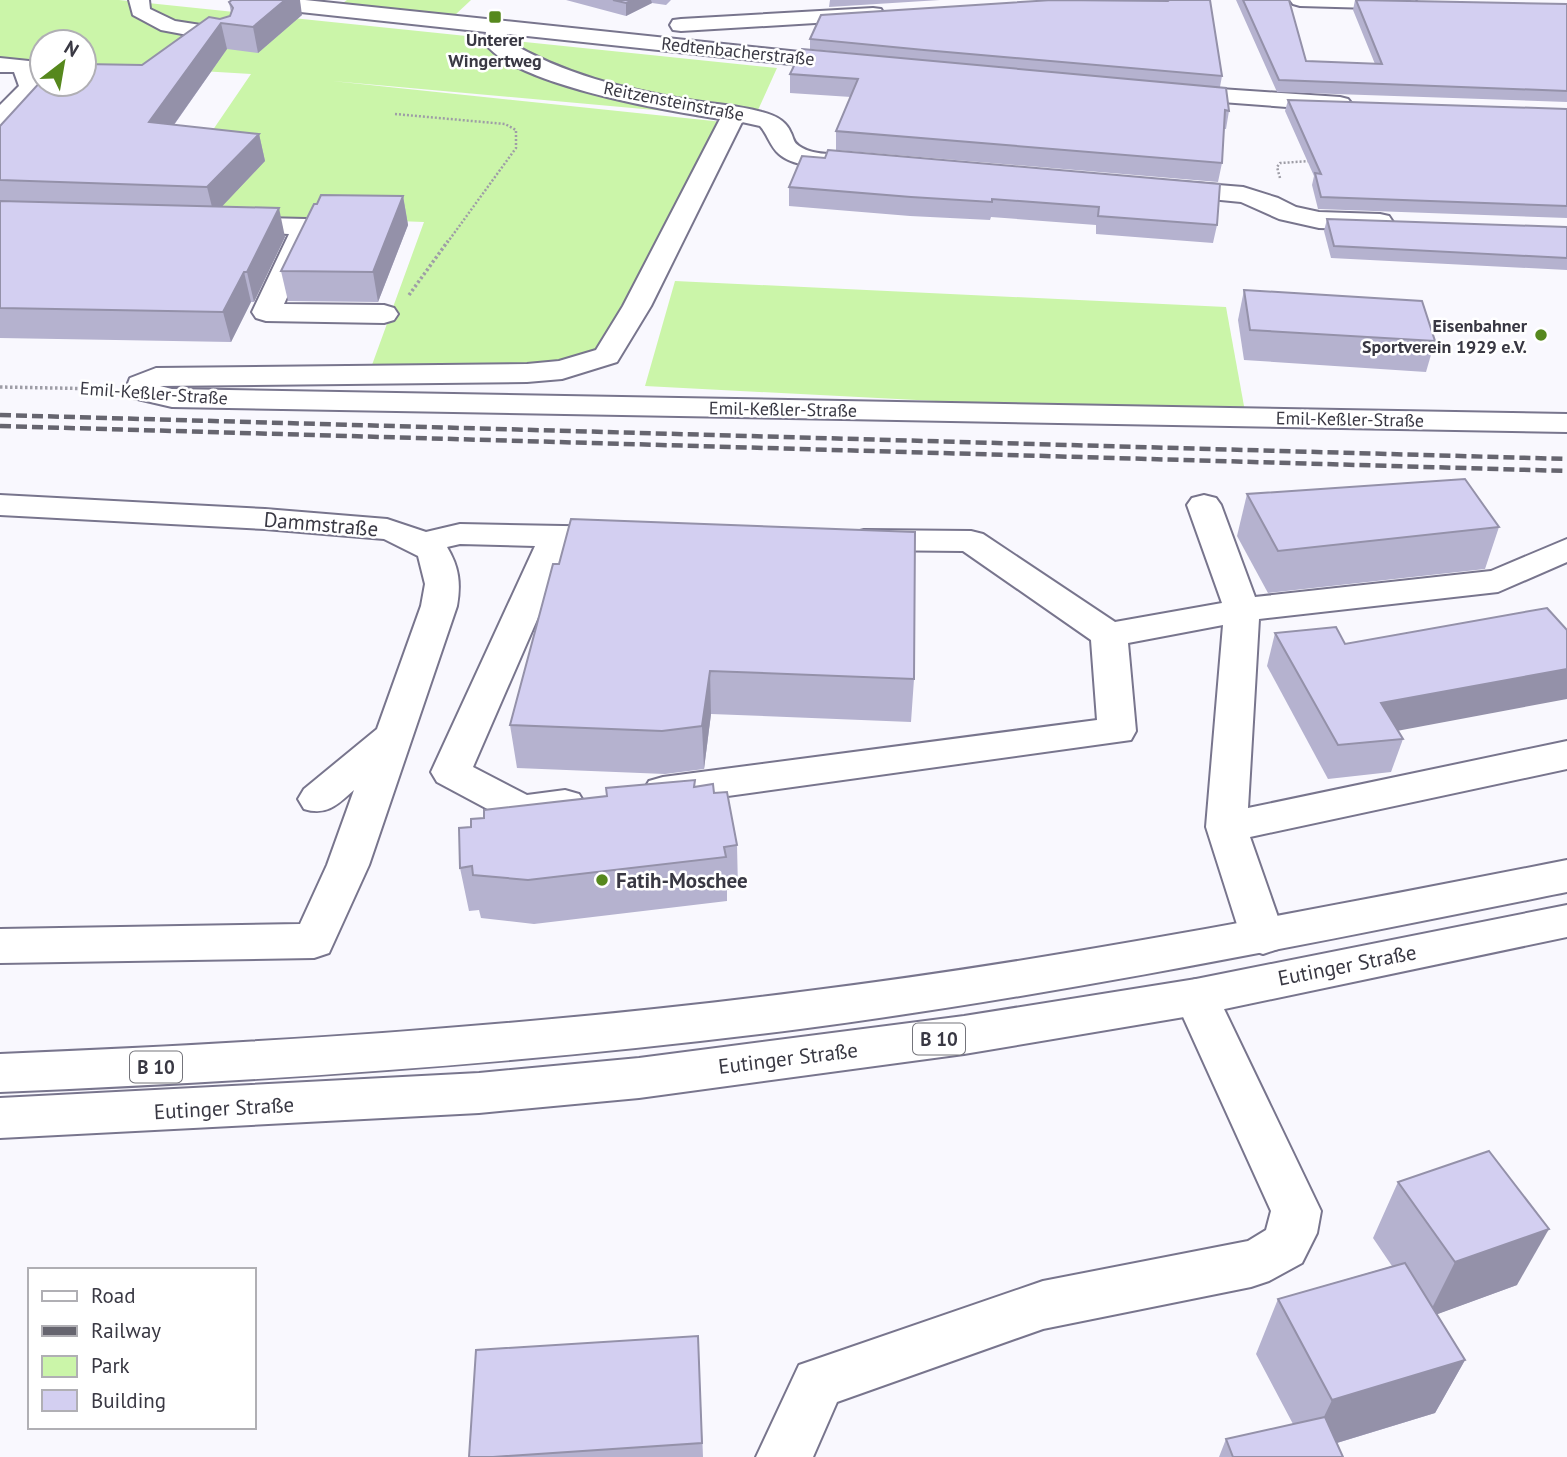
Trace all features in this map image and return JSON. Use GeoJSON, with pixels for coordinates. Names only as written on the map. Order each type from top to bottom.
{"type":"FeatureCollection","features":[{"type":"Feature","properties":{"kind":"street"},"geometry":{"type":"LineString","coordinates":[[139,0],[140,10],[161,23],[225,35]]}},
{"type":"Feature","properties":{"kind":"street","name":"Redtenbacherstraße"},"geometry":{"type":"LineString","coordinates":[[244,0],[303,3],[459,20],[497,27],[867,65]]}},
{"type":"Feature","properties":{"kind":"street"},"geometry":{"type":"LineString","coordinates":[[1300,0],[1427,3]]}},
{"type":"Feature","properties":{"kind":"street"},"geometry":{"type":"LineString","coordinates":[[524,29],[706,25],[888,13]]}},
{"type":"Feature","properties":{"kind":"street","name":"Reitzensteinstraße"},"geometry":{"type":"LineString","coordinates":[[497,27],[495,43],[518,60],[643,98],[768,121],[779,132],[780,141],[787,150],[806,157],[875,164]]}},
{"type":"Feature","properties":{"kind":"street"},"geometry":{"type":"LineString","coordinates":[[0,65],[21,66],[30,78],[31,87],[0,118]]}},
{"type":"Feature","properties":{"kind":"street"},"geometry":{"type":"LineString","coordinates":[[1149,90],[1361,105]]}},
{"type":"Feature","properties":{"kind":"street"},"geometry":{"type":"LineString","coordinates":[[140,391],[141,384],[156,377],[527,373],[562,370],[607,356],[637,306],[734,114]]}},
{"type":"Feature","properties":{"kind":"street"},"geometry":{"type":"LineString","coordinates":[[1148,188],[1243,195],[1269,203],[1288,213],[1319,219],[1402,223]]}},
{"type":"Feature","properties":{"kind":"street"},"geometry":{"type":"LineString","coordinates":[[211,224],[306,227],[266,312],[384,314]]}},
{"type":"Feature","properties":{"kind":"street","name":"Emil-Keßler-Straße"},"geometry":{"type":"LineString","coordinates":[[140,391],[186,399],[1567,423]]}},
{"type":"Feature","properties":{"kind":"street","name":"Dammstraße"},"geometry":{"type":"LineString","coordinates":[[0,505],[357,525],[387,529],[421,543]]}},
{"type":"Feature","properties":{"kind":"street"},"geometry":{"type":"LineString","coordinates":[[1204,505],[1242,610],[1226,827],[1263,937]]}},
{"type":"Feature","properties":{"kind":"street"},"geometry":{"type":"LineString","coordinates":[[421,543],[460,534],[653,537]]}},
{"type":"Feature","properties":{"kind":"street"},"geometry":{"type":"LineString","coordinates":[[556,536],[451,772],[522,810],[1117,731],[1109,635]]}},
{"type":"Feature","properties":{"kind":"street"},"geometry":{"type":"LineString","coordinates":[[833,539],[971,541],[1109,635],[1242,610],[1498,581],[1567,549]]}},
{"type":"Feature","properties":{"kind":"street"},"geometry":{"type":"LineString","coordinates":[[0,946],[314,941],[348,865],[439,606],[443,584],[438,561],[431,549],[421,543]]}},
{"type":"Feature","properties":{"kind":"street"},"geometry":{"type":"LineString","coordinates":[[318,799],[396,734]]}},
{"type":"Feature","properties":{"kind":"street"},"geometry":{"type":"LineString","coordinates":[[1226,827],[1567,755]]}},
{"type":"Feature","properties":{"kind":"street","name":"Eutinger Straße"},"geometry":{"type":"LineString","coordinates":[[0,1073],[312,1059],[620,1032],[915,995],[1263,937],[1567,876]]}},
{"type":"Feature","properties":{"kind":"street","name":"Eutinger Straße"},"geometry":{"type":"LineString","coordinates":[[0,1118],[452,1095],[639,1078],[964,1035],[1196,998],[1567,921]]}},
{"type":"Feature","properties":{"kind":"street"},"geometry":{"type":"LineString","coordinates":[[784,1457],[818,1383],[1043,1305],[1251,1264],[1281,1252],[1293,1235],[1296,1211],[1196,998]]}},
{"type":"Feature","properties":{"kind":"street"},"geometry":{"type":"LineString","coordinates":[[0,1131],[90,1114]]}},
{"type":"Feature","properties":{"kind":"path"},"geometry":{"type":"LineString","coordinates":[[384,314],[402,305],[516,148],[519,138],[516,130],[505,124],[395,114]]}},
{"type":"Feature","properties":{"kind":"path"},"geometry":{"type":"LineString","coordinates":[[1288,213],[1277,167],[1280,163],[1292,160],[1320,161]]}},
{"type":"Feature","properties":{"kind":"path","name":"Emil-Keßler-Straße"},"geometry":{"type":"LineString","coordinates":[[0,387],[140,391]]}},
{"type":"Feature","properties":{"kind":"green space"},"geometry":{"type":"Polygon","coordinates":[[[0,0],[119,0],[777,68],[754,119],[332,81],[723,122],[607,356],[562,370],[368,376],[424,222],[157,212],[251,74],[98,65],[98,28],[28,28],[28,61],[0,59],[0,0]]]}},
{"type":"Feature","properties":{"kind":"green space"},"geometry":{"type":"Polygon","coordinates":[[[347,0],[471,0],[455,15],[343,3],[347,0]]]}},
{"type":"Feature","properties":{"kind":"green space"},"geometry":{"type":"Polygon","coordinates":[[[675,281],[1226,307],[1246,417],[645,386],[675,281]]]}},
{"type":"Feature","properties":{"kind":"building"},"geometry":{"type":"Polygon","coordinates":[[[285,0],[253,27],[221,23],[149,122],[259,134],[207,187],[0,180],[0,126],[28,95],[28,98],[98,98],[98,64],[142,65],[209,17],[220,19],[230,16],[233,8],[229,2],[285,0]]]}},
{"type":"Feature","properties":{"kind":"building"},"geometry":{"type":"Polygon","coordinates":[[[1052,0],[1210,0],[1222,76],[810,39],[821,15],[1052,0]]]}},
{"type":"Feature","properties":{"kind":"building"},"geometry":{"type":"Polygon","coordinates":[[[1243,0],[1289,0],[1306,61],[1382,64],[1356,0],[1567,4],[1567,91],[1279,80],[1243,0]]]}},
{"type":"Feature","properties":{"kind":"building"},"geometry":{"type":"Polygon","coordinates":[[[802,49],[1226,88],[1229,111],[1225,110],[1222,163],[836,131],[858,79],[790,74],[802,49]]]}},
{"type":"Feature","properties":{"kind":"building"},"geometry":{"type":"Polygon","coordinates":[[[1288,100],[1567,109],[1567,206],[1321,197],[1315,173],[1321,174],[1288,100]]]}},
{"type":"Feature","properties":{"kind":"building"},"geometry":{"type":"Polygon","coordinates":[[[828,150],[1220,184],[1217,225],[1098,216],[1099,207],[992,199],[992,202],[911,197],[789,187],[802,156],[825,158],[828,150]]]}},
{"type":"Feature","properties":{"kind":"building"},"geometry":{"type":"Polygon","coordinates":[[[321,195],[403,196],[373,272],[281,271],[321,195]]]}},
{"type":"Feature","properties":{"kind":"building"},"geometry":{"type":"Polygon","coordinates":[[[0,201],[279,208],[247,272],[244,272],[223,312],[0,308],[0,201]]]}},
{"type":"Feature","properties":{"kind":"building"},"geometry":{"type":"Polygon","coordinates":[[[1327,219],[1567,227],[1567,258],[1334,246],[1327,219]]]}},
{"type":"Feature","properties":{"kind":"building"},"geometry":{"type":"Polygon","coordinates":[[[1244,290],[1422,301],[1435,341],[1250,330],[1244,290]]]}},
{"type":"Feature","properties":{"kind":"building"},"geometry":{"type":"Polygon","coordinates":[[[1465,479],[1499,527],[1278,551],[1247,494],[1465,479]]]}},
{"type":"Feature","properties":{"kind":"building"},"geometry":{"type":"Polygon","coordinates":[[[571,519],[915,532],[914,679],[710,671],[702,726],[662,731],[510,725],[553,564],[559,564],[571,519]]]}},
{"type":"Feature","properties":{"kind":"building"},"geometry":{"type":"Polygon","coordinates":[[[1547,608],[1567,630],[1567,669],[1381,703],[1403,739],[1338,745],[1275,633],[1336,627],[1345,644],[1547,608]]]}},
{"type":"Feature","properties":{"kind":"building"},"geometry":{"type":"Polygon","coordinates":[[[695,780],[694,787],[713,784],[714,793],[727,792],[737,845],[724,847],[726,857],[528,880],[473,875],[472,866],[460,868],[459,828],[471,827],[471,819],[484,818],[484,810],[607,796],[606,788],[695,780]]]}},
{"type":"Feature","properties":{"kind":"building"},"geometry":{"type":"Polygon","coordinates":[[[1489,1151],[1549,1229],[1455,1262],[1398,1182],[1489,1151]]]}},
{"type":"Feature","properties":{"kind":"building"},"geometry":{"type":"Polygon","coordinates":[[[1405,1263],[1465,1360],[1332,1400],[1278,1299],[1405,1263]]]}},
{"type":"Feature","properties":{"kind":"building"},"geometry":{"type":"Polygon","coordinates":[[[698,1336],[702,1443],[469,1457],[476,1350],[698,1336]]]}},
{"type":"Feature","properties":{"kind":"building"},"geometry":{"type":"Polygon","coordinates":[[[1325,1417],[1343,1457],[1233,1457],[1226,1439],[1325,1417]]]}},
{"type":"Feature","properties":{"kind":"railway"},"geometry":{"type":"LineString","coordinates":[[0,415],[1567,459]]}},
{"type":"Feature","properties":{"kind":"railway"},"geometry":{"type":"LineString","coordinates":[[0,426],[1567,471]]}},
{"type":"Feature","properties":{"kind":"place","name":"Unterer Wingertweg"},"geometry":{"type":"Point","coordinates":[495,17]}},
{"type":"Feature","properties":{"kind":"place","name":"Eisenbahner Sportverein 1929 e.V."},"geometry":{"type":"Point","coordinates":[1541,335]}},
{"type":"Feature","properties":{"kind":"place","name":"Fatih-Moschee"},"geometry":{"type":"Point","coordinates":[602,880]}}]}
